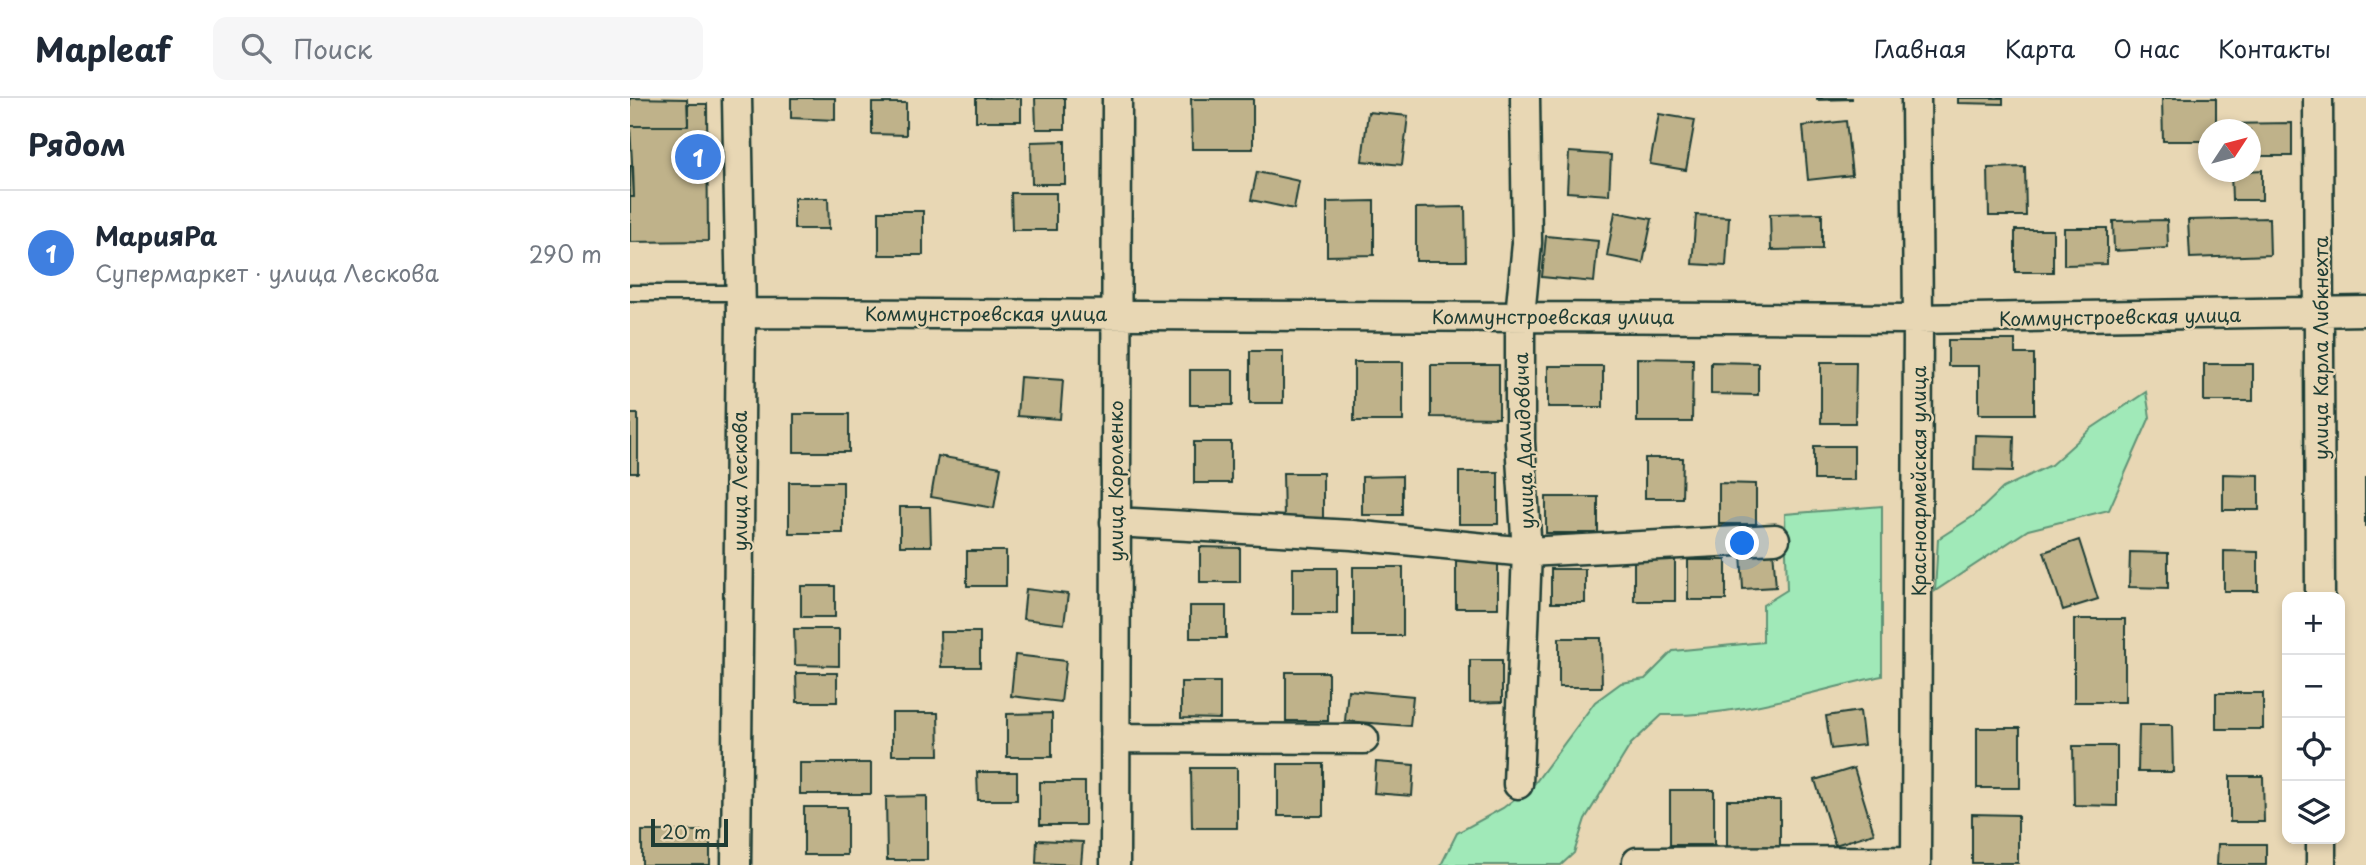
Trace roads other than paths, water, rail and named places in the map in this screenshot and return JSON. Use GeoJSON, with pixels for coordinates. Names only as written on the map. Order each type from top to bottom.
{"type":"FeatureCollection","features":[{"type":"Feature","properties":{"kind":"street","name":"улица Лескова"},"geometry":{"type":"LineString","coordinates":[[736,865],[741,303],[737,98]]}},
{"type":"Feature","properties":{"kind":"street","name":"улица Короленко"},"geometry":{"type":"LineString","coordinates":[[1115,865],[1117,98]]}},
{"type":"Feature","properties":{"kind":"street","name":"улица Далидовича"},"geometry":{"type":"LineString","coordinates":[[1518,784],[1527,552],[1520,442],[1520,316],[1527,243],[1525,98]]}},
{"type":"Feature","properties":{"kind":"street","name":"Красноармейская улица"},"geometry":{"type":"LineString","coordinates":[[1916,98],[1916,863]]}},
{"type":"Feature","properties":{"kind":"street","name":"улица Карла Либкнехта"},"geometry":{"type":"LineString","coordinates":[[2318,98],[2320,592]]}},
{"type":"Feature","properties":{"kind":"street","name":"Коммунстроевская улица"},"geometry":{"type":"LineString","coordinates":[[741,303],[1115,313],[1918,319],[2366,311]]}},
{"type":"Feature","properties":{"kind":"street"},"geometry":{"type":"LineString","coordinates":[[1115,522],[1352,535],[1527,552],[1775,539]]}},
{"type":"Feature","properties":{"kind":"street"},"geometry":{"type":"LineString","coordinates":[[1115,738],[1364,738]]}},
{"type":"Feature","properties":{"kind":"street"},"geometry":{"type":"LineString","coordinates":[[2321,844],[2321,865]]}},
{"type":"Feature","properties":{"kind":"street"},"geometry":{"type":"LineString","coordinates":[[1637,862],[1916,863]]}},
{"type":"Feature","properties":{"kind":"lane"},"geometry":{"type":"LineString","coordinates":[[630,293],[741,303]]}},
{"type":"Feature","properties":{"kind":"place","name":"МарияРа"},"geometry":{"type":"Point","coordinates":[698,157]}}]}
